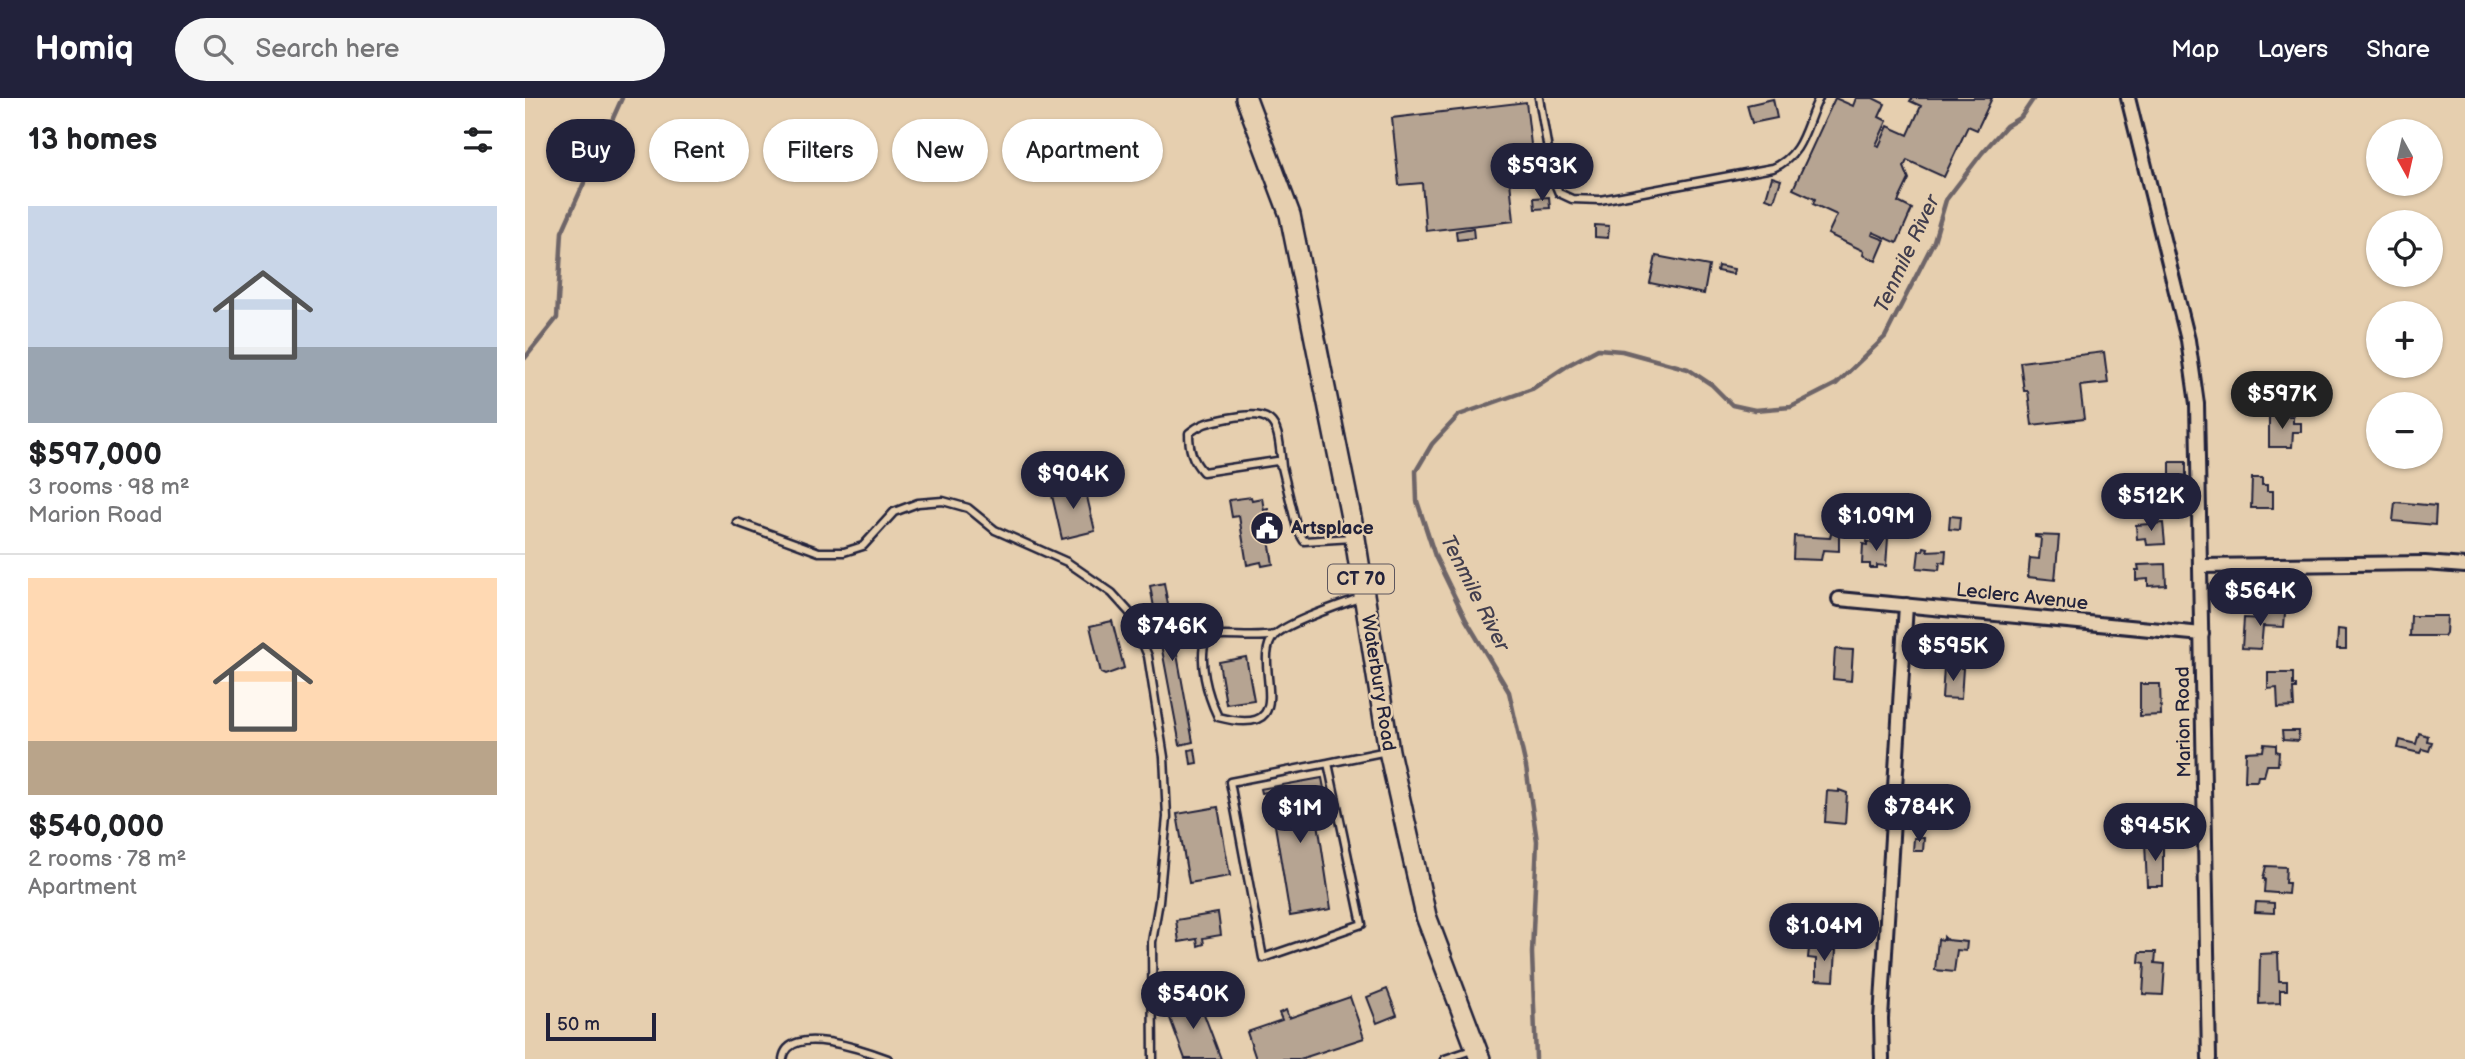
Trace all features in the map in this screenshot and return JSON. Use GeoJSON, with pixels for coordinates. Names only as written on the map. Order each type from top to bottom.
{"type":"FeatureCollection","features":[{"type":"Feature","properties":{"kind":"main road","name":"Waterbury Road"},"geometry":{"type":"LineString","coordinates":[[1246,98],[1290,215],[1355,538],[1389,751],[1426,916],[1478,1054]]}},
{"type":"Feature","properties":{"kind":"street","name":"Marion Road"},"geometry":{"type":"LineString","coordinates":[[2127,98],[2190,351],[2197,404],[2209,1059]]}},
{"type":"Feature","properties":{"kind":"street"},"geometry":{"type":"LineString","coordinates":[[2201,566],[2425,563],[2465,566]]}},
{"type":"Feature","properties":{"kind":"street","name":"Leclerc Avenue"},"geometry":{"type":"LineString","coordinates":[[1839,600],[2202,634]]}},
{"type":"Feature","properties":{"kind":"street"},"geometry":{"type":"LineString","coordinates":[[1882,1059],[1882,1005],[1906,605]]}},
{"type":"Feature","properties":{"kind":"lane"},"geometry":{"type":"LineString","coordinates":[[1539,98],[1553,179],[1559,193],[1572,200],[1599,200],[1773,169],[1796,152],[1819,98]]}},
{"type":"Feature","properties":{"kind":"lane"},"geometry":{"type":"LineString","coordinates":[[1282,467],[1277,461],[1203,472],[1189,450],[1189,433],[1201,423],[1251,413],[1262,415],[1273,423],[1279,439],[1282,467],[1297,530],[1304,541],[1355,538]]}},
{"type":"Feature","properties":{"kind":"lane"},"geometry":{"type":"LineString","coordinates":[[737,522],[819,552],[844,552],[863,546],[894,512],[918,503],[943,501],[968,508],[995,530],[1067,562],[1112,593],[1131,613],[1147,656],[1164,757],[1167,817],[1152,942],[1153,1059]]}},
{"type":"Feature","properties":{"kind":"lane"},"geometry":{"type":"LineString","coordinates":[[1275,635],[1269,643],[1267,656],[1267,712],[1262,716],[1244,720],[1218,717],[1210,699],[1202,649],[1206,637],[1224,634],[1260,638],[1275,635],[1327,610],[1364,597]]}},
{"type":"Feature","properties":{"kind":"lane"},"geometry":{"type":"LineString","coordinates":[[1328,763],[1362,924],[1263,958],[1230,782],[1389,751]]}},
{"type":"Feature","properties":{"kind":"lane"},"geometry":{"type":"LineString","coordinates":[[783,1059],[784,1053],[795,1043],[817,1041],[842,1044],[888,1059]]}},
{"type":"Feature","properties":{"kind":"lane"},"geometry":{"type":"LineString","coordinates":[[1445,1059],[1478,1054]]}},
{"type":"Feature","properties":{"kind":"building"},"geometry":{"type":"Polygon","coordinates":[[[1835,98],[1853,106],[1856,98],[1873,98],[1885,104],[1879,117],[1887,121],[1876,145],[1879,146],[1888,126],[1908,135],[1921,106],[1910,101],[1912,98],[1992,98],[1977,130],[1968,126],[1944,177],[1907,160],[1904,167],[1909,179],[1898,202],[1912,209],[1897,243],[1873,232],[1872,235],[1885,240],[1876,261],[1863,255],[1864,251],[1828,234],[1837,215],[1813,204],[1815,199],[1793,189],[1835,98]]]}},
{"type":"Feature","properties":{"kind":"building"},"geometry":{"type":"Polygon","coordinates":[[[1773,99],[1777,118],[1752,123],[1747,105],[1773,99]]]}},
{"type":"Feature","properties":{"kind":"building"},"geometry":{"type":"Polygon","coordinates":[[[1526,102],[1534,170],[1506,174],[1507,181],[1510,181],[1514,221],[1426,231],[1422,183],[1399,185],[1392,118],[1526,102]]]}},
{"type":"Feature","properties":{"kind":"building"},"geometry":{"type":"Polygon","coordinates":[[[1566,157],[1570,174],[1560,176],[1556,160],[1566,157]]]}},
{"type":"Feature","properties":{"kind":"building"},"geometry":{"type":"Polygon","coordinates":[[[1772,177],[1781,180],[1774,201],[1766,198],[1772,177]]]}},
{"type":"Feature","properties":{"kind":"building"},"geometry":{"type":"Polygon","coordinates":[[[1549,197],[1550,208],[1535,209],[1534,198],[1549,197]]]}},
{"type":"Feature","properties":{"kind":"building"},"geometry":{"type":"Polygon","coordinates":[[[1595,225],[1609,226],[1608,238],[1595,237],[1595,225]]]}},
{"type":"Feature","properties":{"kind":"building"},"geometry":{"type":"Polygon","coordinates":[[[1473,228],[1474,238],[1457,240],[1456,231],[1473,228]]]}},
{"type":"Feature","properties":{"kind":"building"},"geometry":{"type":"Polygon","coordinates":[[[1656,256],[1709,266],[1704,294],[1650,283],[1656,256]]]}},
{"type":"Feature","properties":{"kind":"building"},"geometry":{"type":"Polygon","coordinates":[[[1718,266],[1734,269],[1733,274],[1717,271],[1718,266]]]}},
{"type":"Feature","properties":{"kind":"building"},"geometry":{"type":"Polygon","coordinates":[[[2104,352],[2108,383],[2080,386],[2084,419],[2032,425],[2028,391],[2024,391],[2020,362],[2104,352]]]}},
{"type":"Feature","properties":{"kind":"building"},"geometry":{"type":"Polygon","coordinates":[[[2289,403],[2303,404],[2303,410],[2289,410],[2289,403]]]}},
{"type":"Feature","properties":{"kind":"building"},"geometry":{"type":"Polygon","coordinates":[[[2269,416],[2293,416],[2293,423],[2301,423],[2301,432],[2293,432],[2292,447],[2269,447],[2269,416]]]}},
{"type":"Feature","properties":{"kind":"building"},"geometry":{"type":"Polygon","coordinates":[[[2170,462],[2186,462],[2186,491],[2170,491],[2170,462]]]}},
{"type":"Feature","properties":{"kind":"building"},"geometry":{"type":"Polygon","coordinates":[[[2252,478],[2262,478],[2262,485],[2267,485],[2267,491],[2273,491],[2273,508],[2251,508],[2252,478]]]}},
{"type":"Feature","properties":{"kind":"building"},"geometry":{"type":"Polygon","coordinates":[[[1084,484],[1095,531],[1062,539],[1051,491],[1084,484]]]}},
{"type":"Feature","properties":{"kind":"building"},"geometry":{"type":"Polygon","coordinates":[[[1251,497],[1252,500],[1262,498],[1264,510],[1268,509],[1270,522],[1266,522],[1273,564],[1262,566],[1261,562],[1247,565],[1239,516],[1232,517],[1229,500],[1251,497]]]}},
{"type":"Feature","properties":{"kind":"building"},"geometry":{"type":"Polygon","coordinates":[[[2395,502],[2436,506],[2435,525],[2393,521],[2395,502]]]}},
{"type":"Feature","properties":{"kind":"building"},"geometry":{"type":"Polygon","coordinates":[[[1950,516],[1960,517],[1959,530],[1949,529],[1950,516]]]}},
{"type":"Feature","properties":{"kind":"building"},"geometry":{"type":"Polygon","coordinates":[[[1881,517],[1899,518],[1898,534],[1880,533],[1881,517]]]}},
{"type":"Feature","properties":{"kind":"building"},"geometry":{"type":"Polygon","coordinates":[[[2163,523],[2165,544],[2147,545],[2146,538],[2137,539],[2136,525],[2163,523]]]}},
{"type":"Feature","properties":{"kind":"building"},"geometry":{"type":"Polygon","coordinates":[[[1831,533],[1839,533],[1839,551],[1823,550],[1821,560],[1793,559],[1794,536],[1830,538],[1831,533]]]}},
{"type":"Feature","properties":{"kind":"building"},"geometry":{"type":"Polygon","coordinates":[[[2035,535],[2059,536],[2055,580],[2028,577],[2030,558],[2039,559],[2041,538],[2035,535]]]}},
{"type":"Feature","properties":{"kind":"building"},"geometry":{"type":"Polygon","coordinates":[[[1879,536],[1888,538],[1886,566],[1877,565],[1877,568],[1870,568],[1870,564],[1862,564],[1863,544],[1867,545],[1867,541],[1875,545],[1875,539],[1879,536]]]}},
{"type":"Feature","properties":{"kind":"building"},"geometry":{"type":"Polygon","coordinates":[[[1924,547],[1928,548],[1927,551],[1946,550],[1945,563],[1940,562],[1939,570],[1917,568],[1919,551],[1923,551],[1924,547]]]}},
{"type":"Feature","properties":{"kind":"building"},"geometry":{"type":"Polygon","coordinates":[[[2165,564],[2166,585],[2148,586],[2148,579],[2136,580],[2138,565],[2165,564]]]}},
{"type":"Feature","properties":{"kind":"building"},"geometry":{"type":"Polygon","coordinates":[[[1164,583],[1193,742],[1180,745],[1150,586],[1164,583]]]}},
{"type":"Feature","properties":{"kind":"building"},"geometry":{"type":"Polygon","coordinates":[[[2261,610],[2285,613],[2284,627],[2263,626],[2261,649],[2242,648],[2244,618],[2261,619],[2261,610]]]}},
{"type":"Feature","properties":{"kind":"building"},"geometry":{"type":"Polygon","coordinates":[[[2411,616],[2447,616],[2446,633],[2444,636],[2410,636],[2411,616]]]}},
{"type":"Feature","properties":{"kind":"building"},"geometry":{"type":"Polygon","coordinates":[[[1112,621],[1124,668],[1105,675],[1101,673],[1090,626],[1112,621]]]}},
{"type":"Feature","properties":{"kind":"building"},"geometry":{"type":"Polygon","coordinates":[[[2338,629],[2346,630],[2346,649],[2337,649],[2338,629]]]}},
{"type":"Feature","properties":{"kind":"building"},"geometry":{"type":"Polygon","coordinates":[[[1835,649],[1853,650],[1851,681],[1833,679],[1835,649]]]}},
{"type":"Feature","properties":{"kind":"building"},"geometry":{"type":"Polygon","coordinates":[[[1246,657],[1254,700],[1226,704],[1219,662],[1246,657]]]}},
{"type":"Feature","properties":{"kind":"building"},"geometry":{"type":"Polygon","coordinates":[[[1944,667],[1963,668],[1961,699],[1942,698],[1944,667]]]}},
{"type":"Feature","properties":{"kind":"building"},"geometry":{"type":"Polygon","coordinates":[[[2268,673],[2293,673],[2293,685],[2296,685],[2296,689],[2293,689],[2294,707],[2278,708],[2277,688],[2268,689],[2268,673]]]}},
{"type":"Feature","properties":{"kind":"building"},"geometry":{"type":"Polygon","coordinates":[[[2140,684],[2160,684],[2161,715],[2140,716],[2140,684]]]}},
{"type":"Feature","properties":{"kind":"building"},"geometry":{"type":"Polygon","coordinates":[[[2282,731],[2299,731],[2298,741],[2283,740],[2282,731]]]}},
{"type":"Feature","properties":{"kind":"building"},"geometry":{"type":"Polygon","coordinates":[[[2419,733],[2428,736],[2427,741],[2432,742],[2429,751],[2422,749],[2420,753],[2398,748],[2400,740],[2416,744],[2419,733]]]}},
{"type":"Feature","properties":{"kind":"building"},"geometry":{"type":"Polygon","coordinates":[[[2264,744],[2276,745],[2276,751],[2279,752],[2278,765],[2267,765],[2264,776],[2258,776],[2257,781],[2245,781],[2246,752],[2263,751],[2264,744]]]}},
{"type":"Feature","properties":{"kind":"building"},"geometry":{"type":"Polygon","coordinates":[[[1195,749],[1197,763],[1191,764],[1189,750],[1195,749]]]}},
{"type":"Feature","properties":{"kind":"building"},"geometry":{"type":"Polygon","coordinates":[[[1322,778],[1325,794],[1314,796],[1331,909],[1290,916],[1271,801],[1268,801],[1267,792],[1261,793],[1260,789],[1322,778]]]}},
{"type":"Feature","properties":{"kind":"building"},"geometry":{"type":"Polygon","coordinates":[[[1935,787],[1956,788],[1953,822],[1933,821],[1935,787]]]}},
{"type":"Feature","properties":{"kind":"building"},"geometry":{"type":"Polygon","coordinates":[[[1839,790],[1847,793],[1845,824],[1825,822],[1827,791],[1839,790]]]}},
{"type":"Feature","properties":{"kind":"building"},"geometry":{"type":"Polygon","coordinates":[[[1218,807],[1230,876],[1189,883],[1177,814],[1218,807]]]}},
{"type":"Feature","properties":{"kind":"building"},"geometry":{"type":"Polygon","coordinates":[[[1914,838],[1924,838],[1923,851],[1913,851],[1914,838]]]}},
{"type":"Feature","properties":{"kind":"building"},"geometry":{"type":"Polygon","coordinates":[[[2163,841],[2163,886],[2147,886],[2145,842],[2163,841]]]}},
{"type":"Feature","properties":{"kind":"building"},"geometry":{"type":"Polygon","coordinates":[[[2266,866],[2286,867],[2285,883],[2289,883],[2288,894],[2264,892],[2266,866]]]}},
{"type":"Feature","properties":{"kind":"building"},"geometry":{"type":"Polygon","coordinates":[[[2256,902],[2274,903],[2274,913],[2255,912],[2256,902]]]}},
{"type":"Feature","properties":{"kind":"building"},"geometry":{"type":"Polygon","coordinates":[[[1218,913],[1221,935],[1203,938],[1204,944],[1198,946],[1197,939],[1179,942],[1176,920],[1218,913]]]}},
{"type":"Feature","properties":{"kind":"building"},"geometry":{"type":"Polygon","coordinates":[[[1944,937],[1947,940],[1967,942],[1966,951],[1957,950],[1954,972],[1935,970],[1938,939],[1944,940],[1944,937]]]}},
{"type":"Feature","properties":{"kind":"building"},"geometry":{"type":"Polygon","coordinates":[[[1809,948],[1836,950],[1834,981],[1816,980],[1816,959],[1808,958],[1809,948]]]}},
{"type":"Feature","properties":{"kind":"building"},"geometry":{"type":"Polygon","coordinates":[[[2140,952],[2156,952],[2155,963],[2165,964],[2163,995],[2143,994],[2145,963],[2139,962],[2140,952]]]}},
{"type":"Feature","properties":{"kind":"building"},"geometry":{"type":"Polygon","coordinates":[[[2278,953],[2279,981],[2287,981],[2287,990],[2280,990],[2280,1003],[2259,1004],[2260,954],[2278,953]]]}},
{"type":"Feature","properties":{"kind":"building"},"geometry":{"type":"Polygon","coordinates":[[[1387,989],[1397,1015],[1377,1023],[1367,997],[1387,989]]]}},
{"type":"Feature","properties":{"kind":"building"},"geometry":{"type":"Polygon","coordinates":[[[1350,997],[1364,1038],[1300,1059],[1256,1059],[1247,1032],[1282,1020],[1279,1013],[1286,1010],[1289,1018],[1350,997]]]}},
{"type":"Feature","properties":{"kind":"building"},"geometry":{"type":"Polygon","coordinates":[[[1198,998],[1221,1059],[1185,1059],[1167,1010],[1198,998]]]}},
{"type":"Feature","properties":{"kind":"waterway"},"geometry":{"type":"LineString","coordinates":[[525,358],[557,318],[562,232],[622,98]]}},
{"type":"Feature","properties":{"kind":"waterway","name":"Tenmile River"},"geometry":{"type":"LineString","coordinates":[[1536,1059],[1532,953],[1537,841],[1526,767],[1509,692],[1466,620],[1435,556],[1417,501],[1416,471],[1432,444],[1459,415],[1532,389],[1598,349],[1622,351],[1688,369],[1712,385],[1732,405],[1755,410],[1791,407],[1836,384],[1885,337],[1934,241],[1946,200],[1982,153],[2006,126],[2021,117],[2034,98]]}},
{"type":"Feature","properties":{"kind":"place","name":"Artsplace"},"geometry":{"type":"Point","coordinates":[1267,528]}}]}
